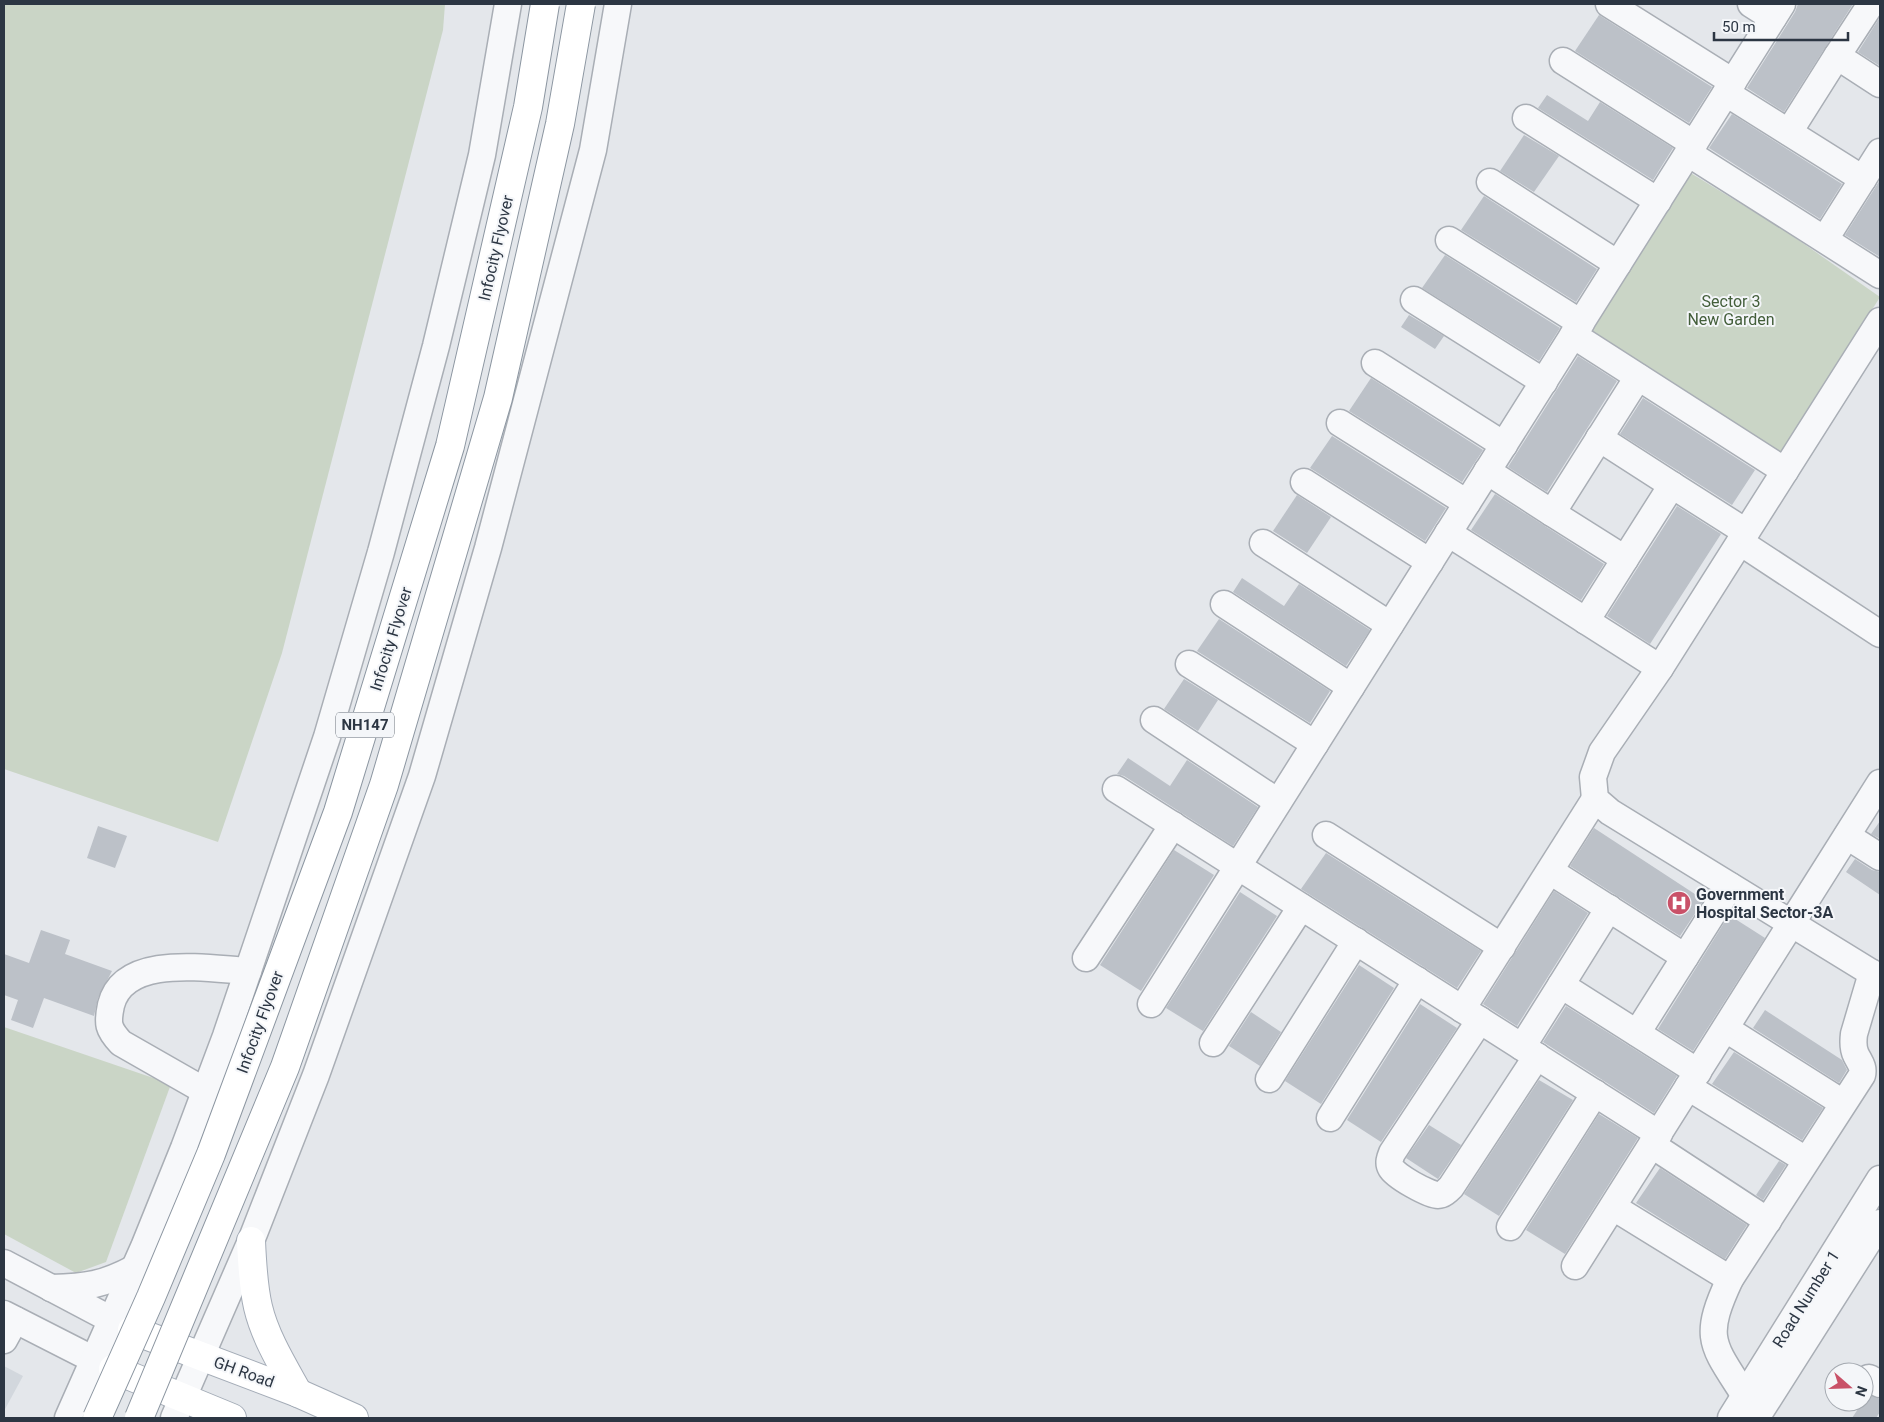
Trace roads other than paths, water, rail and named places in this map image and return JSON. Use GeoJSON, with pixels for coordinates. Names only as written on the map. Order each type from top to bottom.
{"type":"FeatureCollection","features":[{"type":"Feature","properties":{"kind":"main road","name":"Infocity Flyover"},"geometry":{"type":"LineString","coordinates":[[97,1418],[151,1297],[211,1154],[338,812],[450,446],[528,107],[544,4]]}},
{"type":"Feature","properties":{"kind":"main road","name":"NH147"},"geometry":{"type":"LineString","coordinates":[[138,1418],[285,1067],[384,785],[498,398],[560,124],[582,4]]}},
{"type":"Feature","properties":{"kind":"main road"},"geometry":{"type":"LineString","coordinates":[[251,1241],[258,1308],[276,1353],[298,1392]]}},
{"type":"Feature","properties":{"kind":"main road","name":"GH Road"},"geometry":{"type":"LineString","coordinates":[[121,1326],[298,1392],[354,1418]]}},
{"type":"Feature","properties":{"kind":"main road"},"geometry":{"type":"LineString","coordinates":[[103,1365],[178,1408],[232,1418]]}},
{"type":"Feature","properties":{"kind":"street"},"geometry":{"type":"LineString","coordinates":[[68,1418],[103,1365],[121,1326],[135,1268],[205,1091],[248,971],[327,737],[381,552],[436,346],[482,155],[508,4]]}},
{"type":"Feature","properties":{"kind":"street"},"geometry":{"type":"LineString","coordinates":[[178,1408],[202,1357],[251,1241],[316,1075],[422,776],[488,548],[593,150],[618,4]]}},
{"type":"Feature","properties":{"kind":"street"},"geometry":{"type":"LineString","coordinates":[[1609,4],[1730,87],[1790,132],[1863,179]]}},
{"type":"Feature","properties":{"kind":"street"},"geometry":{"type":"LineString","coordinates":[[1151,1004],[1778,11],[1751,4]]}},
{"type":"Feature","properties":{"kind":"street"},"geometry":{"type":"LineString","coordinates":[[1790,132],[1871,4]]}},
{"type":"Feature","properties":{"kind":"street"},"geometry":{"type":"LineString","coordinates":[[1837,56],[1880,84]]}},
{"type":"Feature","properties":{"kind":"street"},"geometry":{"type":"LineString","coordinates":[[1563,61],[1825,240],[1880,275]]}},
{"type":"Feature","properties":{"kind":"street"},"geometry":{"type":"LineString","coordinates":[[1526,118],[1658,201]]}},
{"type":"Feature","properties":{"kind":"street"},"geometry":{"type":"LineString","coordinates":[[1825,240],[1880,152]]}},
{"type":"Feature","properties":{"kind":"street"},"geometry":{"type":"LineString","coordinates":[[1490,182],[1618,264]]}},
{"type":"Feature","properties":{"kind":"street"},"geometry":{"type":"LineString","coordinates":[[1450,240],[1577,329],[1638,377],[1785,470]]}},
{"type":"Feature","properties":{"kind":"street"},"geometry":{"type":"LineString","coordinates":[[1414,300],[1544,382]]}},
{"type":"Feature","properties":{"kind":"street"},"geometry":{"type":"LineString","coordinates":[[1609,908],[1561,985],[1529,1051],[1451,1188],[1442,1195],[1436,1196],[1397,1174],[1391,1169],[1389,1163],[1392,1153],[1471,1014],[1502,947],[1595,799],[1593,777],[1602,752],[1660,668],[1880,321]]}},
{"type":"Feature","properties":{"kind":"street"},"geometry":{"type":"LineString","coordinates":[[1375,363],[1504,445]]}},
{"type":"Feature","properties":{"kind":"street"},"geometry":{"type":"LineString","coordinates":[[1552,513],[1638,377]]}},
{"type":"Feature","properties":{"kind":"street"},"geometry":{"type":"LineString","coordinates":[[1340,423],[1467,503]]}},
{"type":"Feature","properties":{"kind":"street"},"geometry":{"type":"LineString","coordinates":[[1599,438],[1672,485],[1880,634]]}},
{"type":"Feature","properties":{"kind":"street"},"geometry":{"type":"LineString","coordinates":[[1487,471],[1625,560]]}},
{"type":"Feature","properties":{"kind":"street"},"geometry":{"type":"LineString","coordinates":[[1304,482],[1430,562]]}},
{"type":"Feature","properties":{"kind":"street"},"geometry":{"type":"LineString","coordinates":[[1586,621],[1672,485]]}},
{"type":"Feature","properties":{"kind":"street"},"geometry":{"type":"LineString","coordinates":[[1448,533],[1660,668]]}},
{"type":"Feature","properties":{"kind":"street"},"geometry":{"type":"LineString","coordinates":[[1263,542],[1390,625]]}},
{"type":"Feature","properties":{"kind":"street"},"geometry":{"type":"LineString","coordinates":[[1224,604],[1351,686]]}},
{"type":"Feature","properties":{"kind":"street"},"geometry":{"type":"LineString","coordinates":[[1189,664],[1315,744]]}},
{"type":"Feature","properties":{"kind":"street"},"geometry":{"type":"LineString","coordinates":[[1154,720],[1278,802]]}},
{"type":"Feature","properties":{"kind":"street"},"geometry":{"type":"LineString","coordinates":[[1575,1266],[1880,783]]}},
{"type":"Feature","properties":{"kind":"street"},"geometry":{"type":"LineString","coordinates":[[1116,789],[1596,1093],[1656,1140],[1768,1221]]}},
{"type":"Feature","properties":{"kind":"street"},"geometry":{"type":"LineString","coordinates":[[1595,799],[1610,812],[1876,975],[1854,1034],[1853,1043],[1863,1070],[1844,1103],[1730,1279],[1718,1306],[1714,1324],[1714,1340],[1717,1352],[1750,1407]]}},
{"type":"Feature","properties":{"kind":"street"},"geometry":{"type":"LineString","coordinates":[[1086,958],[1173,825]]}},
{"type":"Feature","properties":{"kind":"street"},"geometry":{"type":"LineString","coordinates":[[1326,835],[1502,947]]}},
{"type":"Feature","properties":{"kind":"street"},"geometry":{"type":"LineString","coordinates":[[1847,836],[1880,856]]}},
{"type":"Feature","properties":{"kind":"street"},"geometry":{"type":"LineString","coordinates":[[1550,871],[1685,957]]}},
{"type":"Feature","properties":{"kind":"street"},"geometry":{"type":"LineString","coordinates":[[1637,1033],[1730,886]]}},
{"type":"Feature","properties":{"kind":"street"},"geometry":{"type":"LineString","coordinates":[[1213,1043],[1302,906]]}},
{"type":"Feature","properties":{"kind":"street"},"geometry":{"type":"LineString","coordinates":[[1269,1079],[1356,941]]}},
{"type":"Feature","properties":{"kind":"street"},"geometry":{"type":"LineString","coordinates":[[205,1091],[121,1043],[111,1033],[108,1020],[113,1000],[131,978],[165,967],[248,971]]}},
{"type":"Feature","properties":{"kind":"street"},"geometry":{"type":"LineString","coordinates":[[1330,1118],[1418,980]]}},
{"type":"Feature","properties":{"kind":"street"},"geometry":{"type":"LineString","coordinates":[[1561,985],[1637,1033],[1693,1080],[1806,1160]]}},
{"type":"Feature","properties":{"kind":"street"},"geometry":{"type":"LineString","coordinates":[[1726,1029],[1844,1103]]}},
{"type":"Feature","properties":{"kind":"street"},"geometry":{"type":"LineString","coordinates":[[1510,1227],[1596,1093]]}},
{"type":"Feature","properties":{"kind":"street","name":"Road Number 1"},"geometry":{"type":"LineString","coordinates":[[1750,1407],[1880,1179]]}},
{"type":"Feature","properties":{"kind":"street"},"geometry":{"type":"LineString","coordinates":[[1613,1207],[1730,1279]]}},
{"type":"Feature","properties":{"kind":"street","name":"Road Number 1"},"geometry":{"type":"LineString","coordinates":[[1731,1418],[1750,1407],[1880,1223]]}},
{"type":"Feature","properties":{"kind":"street"},"geometry":{"type":"LineString","coordinates":[[4,1263],[121,1326]]}},
{"type":"Feature","properties":{"kind":"street"},"geometry":{"type":"LineString","coordinates":[[50,1288],[81,1288],[101,1284],[135,1268]]}},
{"type":"Feature","properties":{"kind":"street"},"geometry":{"type":"LineString","coordinates":[[8,1325],[103,1365]]}},
{"type":"Feature","properties":{"kind":"place","name":"Government Hospital Sector-3A"},"geometry":{"type":"Point","coordinates":[1679,903]}},
{"type":"Feature","properties":{"kind":"park label","name":"Sector 3 New Garden"},"geometry":{"type":"Point","coordinates":[1731,310]}}]}
